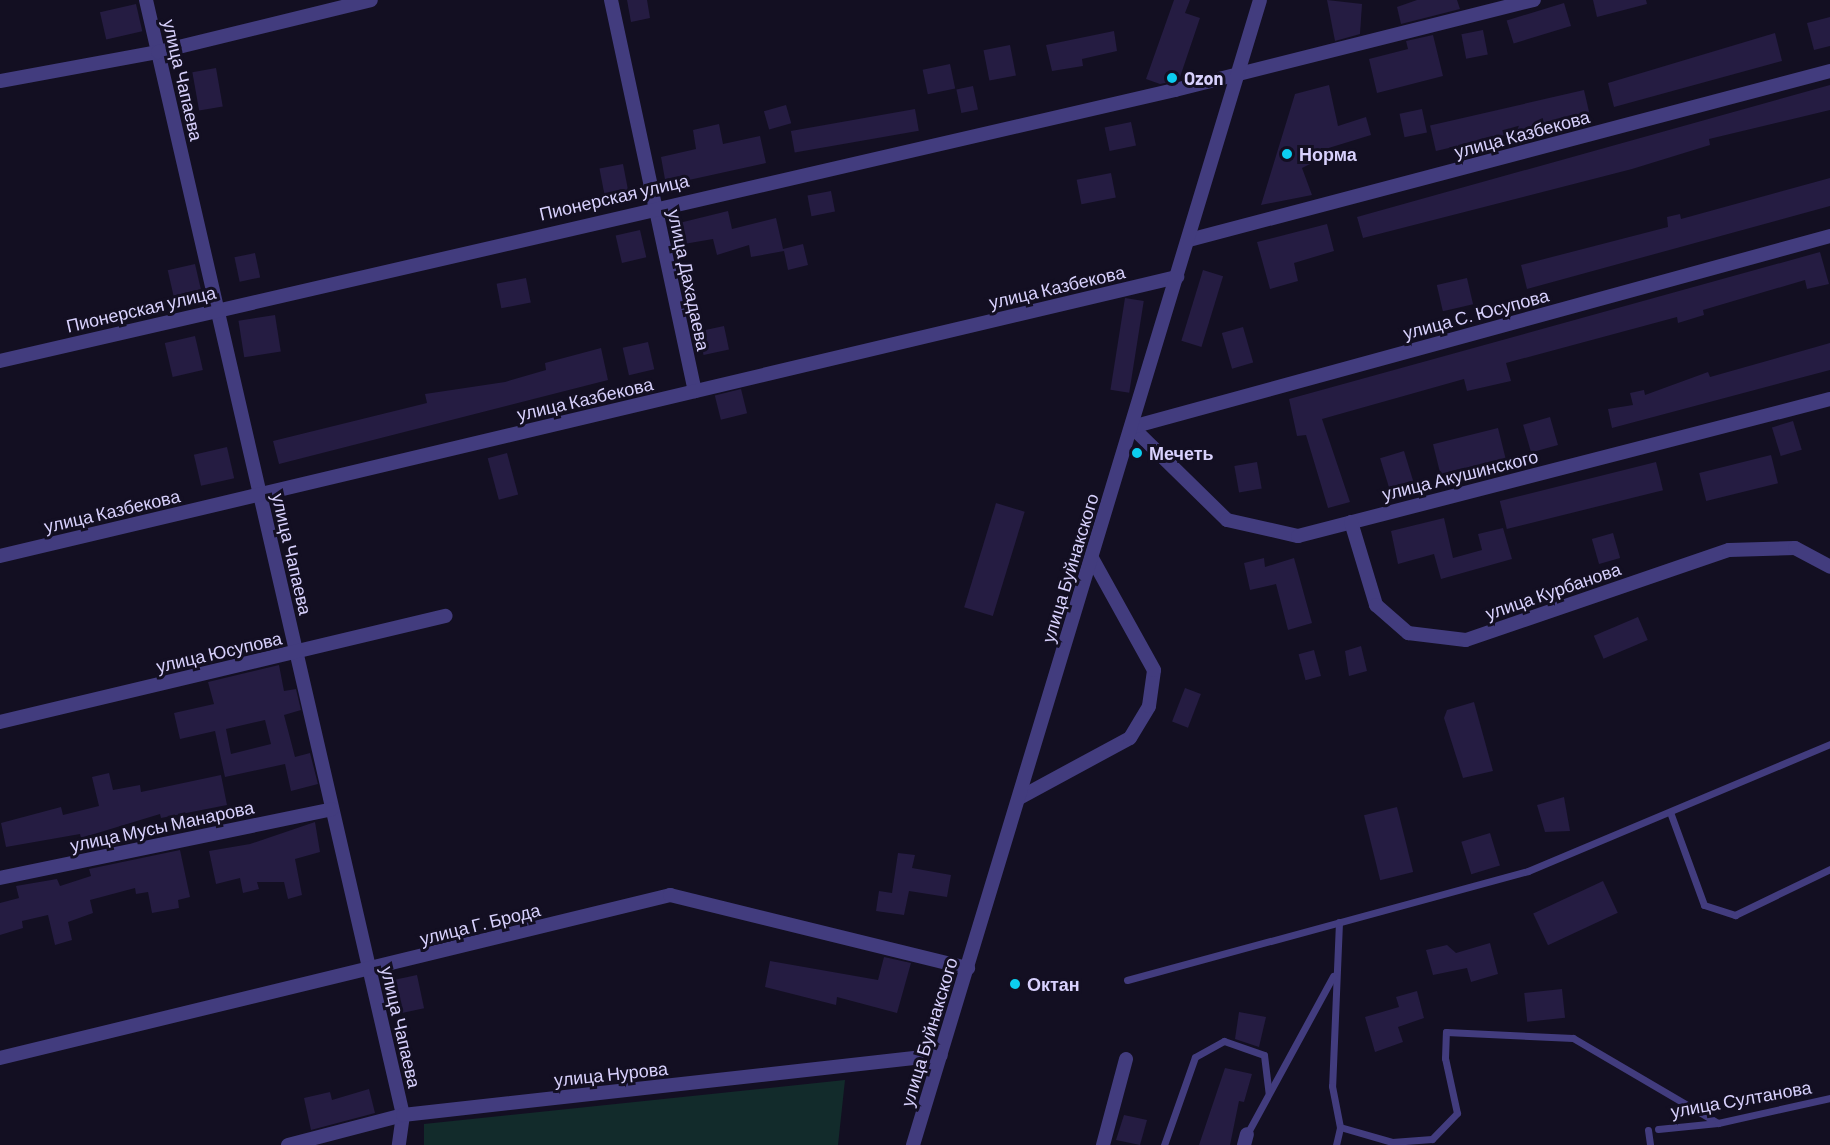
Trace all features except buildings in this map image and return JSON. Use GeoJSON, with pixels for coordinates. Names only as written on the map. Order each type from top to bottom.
{"type":"FeatureCollection","features":[{"type":"Feature","properties":{"kind":"street","name":"улица Чапаева"},"geometry":{"type":"LineString","coordinates":[[146,0],[403,1115]]}},
{"type":"Feature","properties":{"kind":"street"},"geometry":{"type":"LineString","coordinates":[[0,81],[158,52],[371,0]]}},
{"type":"Feature","properties":{"kind":"street","name":"улица Дахадаева"},"geometry":{"type":"LineString","coordinates":[[611,0],[695,391]]}},
{"type":"Feature","properties":{"kind":"street","name":"улица Буйнакского"},"geometry":{"type":"LineString","coordinates":[[914,1145],[1260,0]]}},
{"type":"Feature","properties":{"kind":"street","name":"Пионерская улица"},"geometry":{"type":"LineString","coordinates":[[0,361],[654,206],[1238,75],[1534,0]]}},
{"type":"Feature","properties":{"kind":"street","name":"улица Казбекова"},"geometry":{"type":"LineString","coordinates":[[1189,240],[1830,71]]}},
{"type":"Feature","properties":{"kind":"street","name":"улица С. Юсупова"},"geometry":{"type":"LineString","coordinates":[[1132,427],[1830,236]]}},
{"type":"Feature","properties":{"kind":"street","name":"улица Казбекова"},"geometry":{"type":"LineString","coordinates":[[0,556],[1177,277]]}},
{"type":"Feature","properties":{"kind":"street","name":"улица Акушинского"},"geometry":{"type":"LineString","coordinates":[[1132,427],[1227,520],[1298,536],[1828,401]]}},
{"type":"Feature","properties":{"kind":"street","name":"улица Курбанова"},"geometry":{"type":"LineString","coordinates":[[1351,522],[1376,605],[1408,633],[1466,640],[1729,550],[1795,548],[1830,567]]}},
{"type":"Feature","properties":{"kind":"street"},"geometry":{"type":"LineString","coordinates":[[1019,798],[1130,738],[1149,706],[1154,670],[1092,558]]}},
{"type":"Feature","properties":{"kind":"street","name":"улица Юсупова"},"geometry":{"type":"LineString","coordinates":[[0,722],[446,616]]}},
{"type":"Feature","properties":{"kind":"street","name":"улица Мусы Манарова"},"geometry":{"type":"LineString","coordinates":[[0,878],[332,809]]}},
{"type":"Feature","properties":{"kind":"street","name":"улица Г. Брода"},"geometry":{"type":"LineString","coordinates":[[0,1058],[670,895],[968,968]]}},
{"type":"Feature","properties":{"kind":"street","name":"улица Нурова"},"geometry":{"type":"LineString","coordinates":[[288,1145],[403,1115],[941,1054]]}},
{"type":"Feature","properties":{"kind":"street"},"geometry":{"type":"LineString","coordinates":[[1103,1145],[1126,1059]]}},
{"type":"Feature","properties":{"kind":"street"},"geometry":{"type":"LineString","coordinates":[[399,1145],[403,1115]]}},
{"type":"Feature","properties":{"kind":"lane"},"geometry":{"type":"LineString","coordinates":[[1127,980],[1528,871],[1830,744]]}},
{"type":"Feature","properties":{"kind":"lane"},"geometry":{"type":"LineString","coordinates":[[1670,812],[1704,905],[1735,915],[1830,869]]}},
{"type":"Feature","properties":{"kind":"lane"},"geometry":{"type":"LineString","coordinates":[[1336,1145],[1340,1127],[1332,1086],[1335,973],[1339,922]]}},
{"type":"Feature","properties":{"kind":"lane"},"geometry":{"type":"LineString","coordinates":[[1245,1139],[1335,973]]}},
{"type":"Feature","properties":{"kind":"lane"},"geometry":{"type":"LineString","coordinates":[[1340,1127],[1392,1142],[1432,1139],[1457,1113],[1445,1058],[1446,1032],[1573,1038],[1718,1123]]}},
{"type":"Feature","properties":{"kind":"lane"},"geometry":{"type":"LineString","coordinates":[[1164,1145],[1195,1057],[1224,1041],[1264,1055],[1269,1093]]}},
{"type":"Feature","properties":{"kind":"lane","name":"улица Султанова"},"geometry":{"type":"LineString","coordinates":[[1658,1129],[1718,1123],[1830,1098]]}},
{"type":"Feature","properties":{"kind":"lane"},"geometry":{"type":"LineString","coordinates":[[1648,1130],[1650,1145]]}},
{"type":"Feature","properties":{"kind":"green space"},"geometry":{"type":"Polygon","coordinates":[[[845,1080],[838,1145],[424,1145],[424,1124],[845,1080]]]}},
{"type":"Feature","properties":{"kind":"place","name":"Ozon"},"geometry":{"type":"Point","coordinates":[1172,78]}},
{"type":"Feature","properties":{"kind":"place","name":"Норма"},"geometry":{"type":"Point","coordinates":[1287,154]}},
{"type":"Feature","properties":{"kind":"place","name":"Мечеть"},"geometry":{"type":"Point","coordinates":[1137,453]}},
{"type":"Feature","properties":{"kind":"place","name":"Октан"},"geometry":{"type":"Point","coordinates":[1015,984]}}]}
